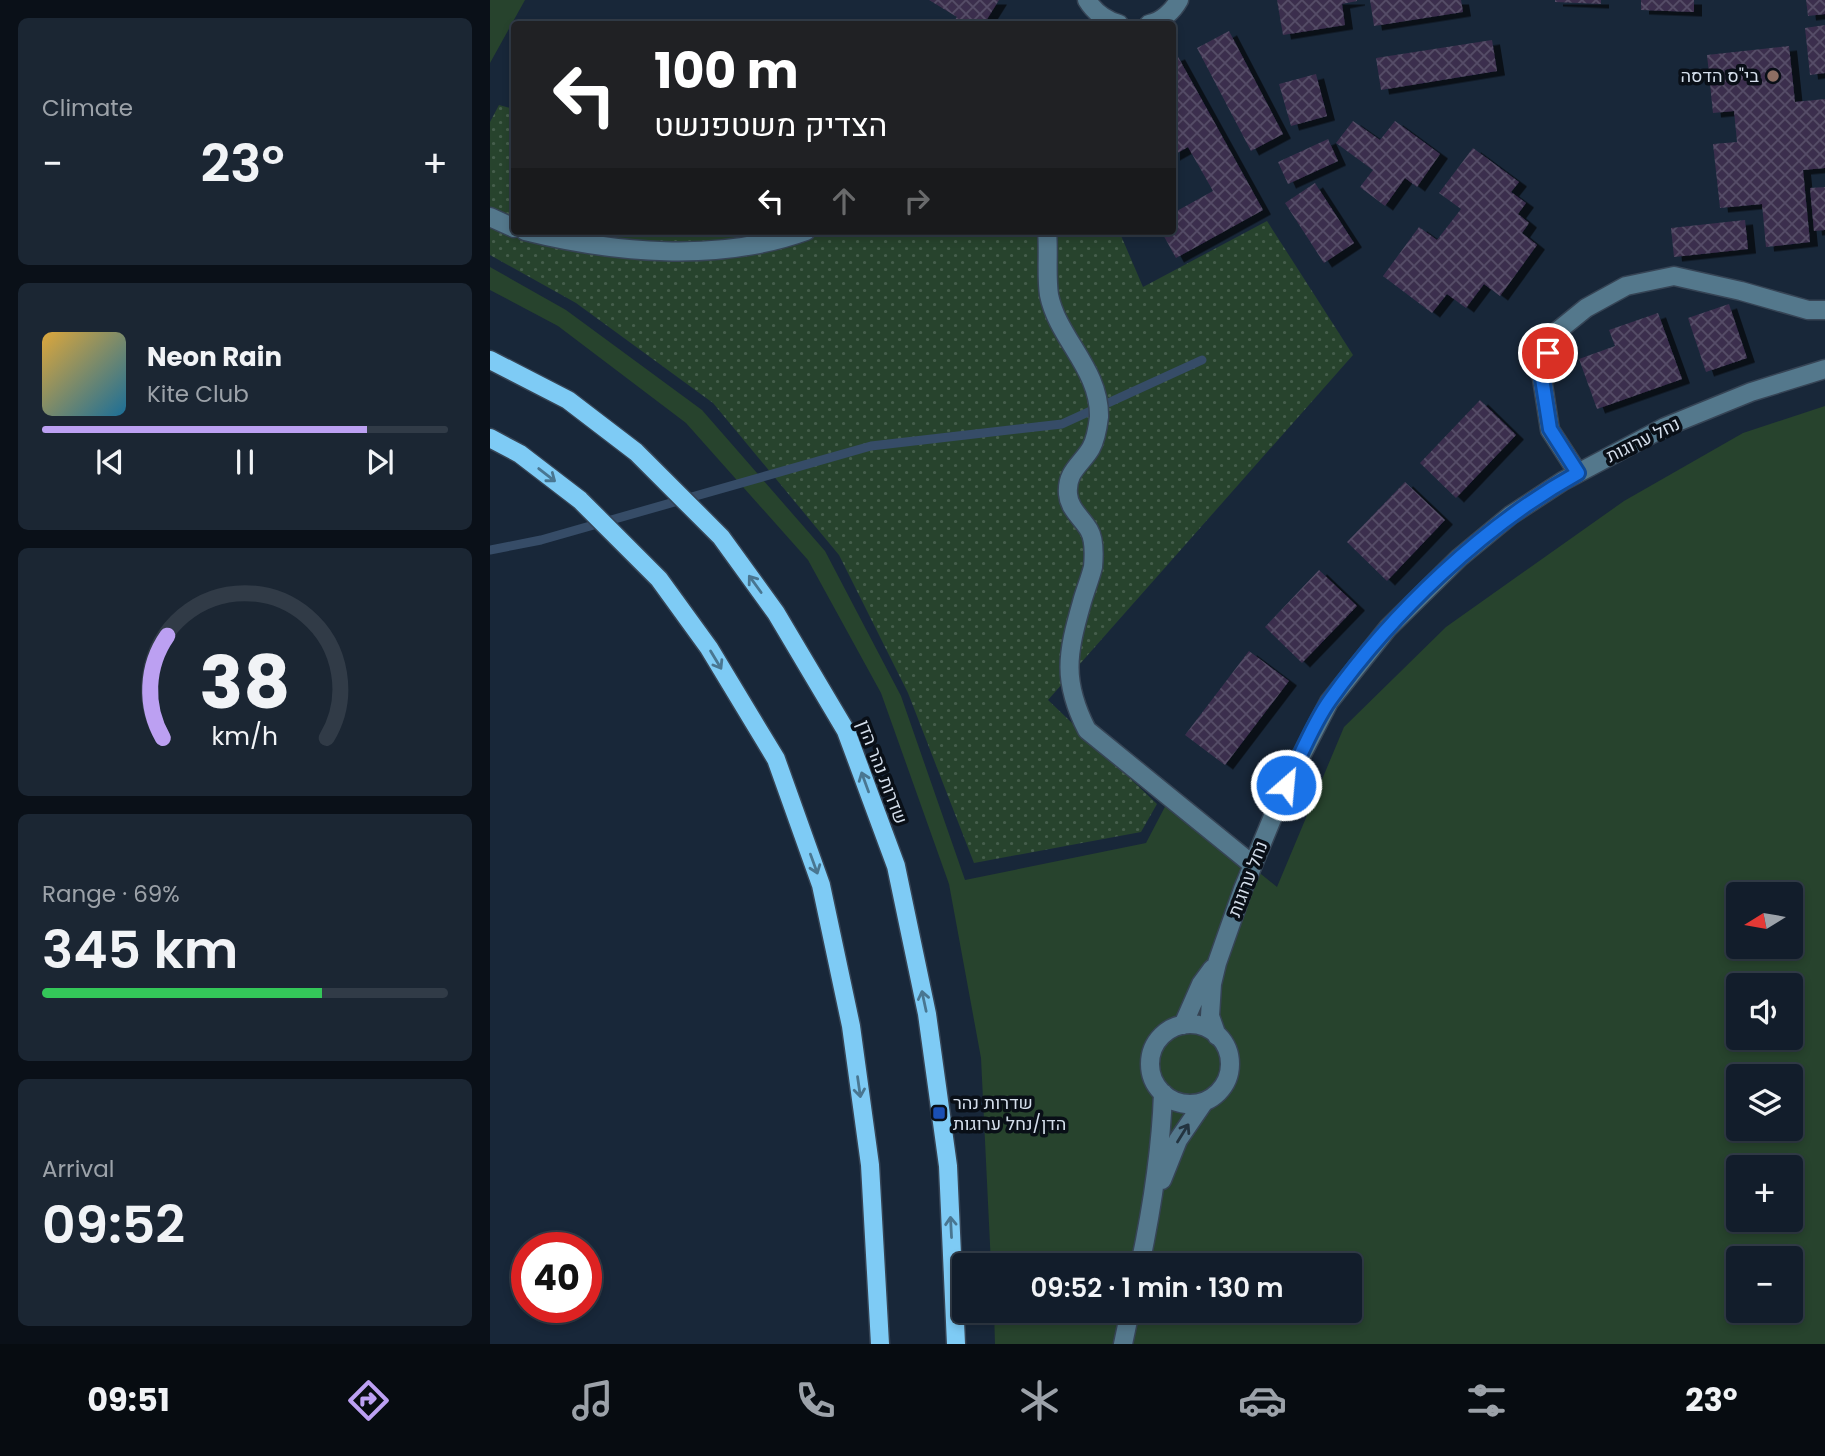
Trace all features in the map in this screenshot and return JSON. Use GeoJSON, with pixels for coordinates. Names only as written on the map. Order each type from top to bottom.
{"type":"FeatureCollection","features":[{"type":"Feature","properties":{"kind":"main road","name":"שדרות נהר הדן"},"geometry":{"type":"LineString","coordinates":[[490,360],[568,400],[627,445],[721,537],[776,613],[846,731],[896,866],[927,1014],[948,1166],[956,1344]]}},
{"type":"Feature","properties":{"kind":"main road"},"geometry":{"type":"LineString","coordinates":[[490,438],[520,454],[580,500],[659,579],[709,648],[776,759],[821,886],[851,1026],[870,1165],[880,1344]]}},
{"type":"Feature","properties":{"kind":"street"},"geometry":{"type":"LineString","coordinates":[[1087,0],[1092,9],[1109,21]]}},
{"type":"Feature","properties":{"kind":"street"},"geometry":{"type":"LineString","coordinates":[[1157,21],[1174,9],[1179,0]]}},
{"type":"Feature","properties":{"kind":"street"},"geometry":{"type":"LineString","coordinates":[[490,217],[511,227]]}},
{"type":"Feature","properties":{"kind":"street"},"geometry":{"type":"LineString","coordinates":[[542,235],[631,250],[699,250],[758,244],[791,235]]}},
{"type":"Feature","properties":{"kind":"street"},"geometry":{"type":"LineString","coordinates":[[1046,235],[1049,295],[1058,321],[1085,364],[1096,392],[1099,418],[1091,448],[1071,475],[1068,495],[1077,516],[1090,531],[1093,543],[1093,566],[1072,635],[1069,683],[1075,707],[1087,730],[1253,865]]}},
{"type":"Feature","properties":{"kind":"street"},"geometry":{"type":"LineString","coordinates":[[1578,473],[1550,429],[1541,372],[1554,334],[1586,308],[1626,286],[1674,276],[1808,310],[1825,310]]}},
{"type":"Feature","properties":{"kind":"street","name":"נחל ערוגות"},"geometry":{"type":"LineString","coordinates":[[1217,1035],[1210,1016],[1217,964],[1286,785],[1329,702],[1388,628],[1459,558],[1511,515],[1578,473],[1665,427],[1751,392],[1825,369]]}},
{"type":"Feature","properties":{"kind":"street","name":"נחל ערוגות"},"geometry":{"type":"LineString","coordinates":[[1182,1025],[1201,984],[1217,964]]}},
{"type":"Feature","properties":{"kind":"street"},"geometry":{"type":"LineString","coordinates":[[1151,1213],[1178,1140],[1204,1102],[1219,1092],[1229,1070],[1227,1051],[1217,1035],[1201,1026],[1182,1025],[1165,1033],[1157,1042],[1150,1065],[1153,1078],[1163,1093],[1179,1103],[1204,1102]]}},
{"type":"Feature","properties":{"kind":"street"},"geometry":{"type":"LineString","coordinates":[[1143,1253],[1160,1145],[1163,1093]]}},
{"type":"Feature","properties":{"kind":"street"},"geometry":{"type":"LineString","coordinates":[[1123,1344],[1127,1323]]}},
{"type":"Feature","properties":{"kind":"green space"},"geometry":{"type":"Polygon","coordinates":[[[490,0],[525,0],[511,21],[490,63],[490,0]]]}},
{"type":"Feature","properties":{"kind":"green space"},"geometry":{"type":"Polygon","coordinates":[[[499,105],[511,108],[511,235],[1121,235],[1143,287],[1267,221],[1353,355],[1048,700],[1157,804],[1141,832],[974,863],[908,693],[839,555],[713,403],[576,303],[490,255],[490,122],[499,105]]]}},
{"type":"Feature","properties":{"kind":"green space"},"geometry":{"type":"Polygon","coordinates":[[[490,267],[566,310],[702,410],[825,551],[901,696],[965,880],[1146,843],[1169,799],[1277,887],[1344,727],[1446,627],[1624,501],[1743,433],[1825,406],[1825,1344],[995,1344],[994,1323],[1362,1323],[1362,1253],[990,1253],[981,1058],[949,884],[881,693],[808,560],[686,423],[558,326],[490,290],[490,267]]]}},
{"type":"Feature","properties":{"kind":"building"},"geometry":{"type":"Polygon","coordinates":[[[929,0],[999,0],[986,21],[954,21],[957,17],[929,0]]]}},
{"type":"Feature","properties":{"kind":"building"},"geometry":{"type":"Polygon","coordinates":[[[1277,0],[1357,1],[1342,4],[1345,25],[1283,35],[1277,0]]]}},
{"type":"Feature","properties":{"kind":"building"},"geometry":{"type":"Polygon","coordinates":[[[1370,0],[1461,0],[1463,12],[1374,26],[1370,0]]]}},
{"type":"Feature","properties":{"kind":"building"},"geometry":{"type":"Polygon","coordinates":[[[1601,0],[1601,4],[1555,2],[1601,0]]]}},
{"type":"Feature","properties":{"kind":"building"},"geometry":{"type":"Polygon","coordinates":[[[1641,0],[1694,0],[1694,12],[1641,10],[1641,0]]]}},
{"type":"Feature","properties":{"kind":"building"},"geometry":{"type":"Polygon","coordinates":[[[1806,0],[1825,0],[1825,14],[1808,16],[1806,0]]]}},
{"type":"Feature","properties":{"kind":"building"},"geometry":{"type":"Polygon","coordinates":[[[1825,25],[1825,73],[1810,75],[1805,28],[1825,25]]]}},
{"type":"Feature","properties":{"kind":"building"},"geometry":{"type":"Polygon","coordinates":[[[1229,31],[1283,134],[1251,151],[1197,48],[1229,31]]]}},
{"type":"Feature","properties":{"kind":"building"},"geometry":{"type":"Polygon","coordinates":[[[1492,40],[1497,71],[1381,90],[1376,58],[1492,40]]]}},
{"type":"Feature","properties":{"kind":"building"},"geometry":{"type":"Polygon","coordinates":[[[1789,46],[1795,102],[1825,99],[1825,168],[1803,170],[1810,242],[1766,247],[1762,204],[1720,208],[1713,144],[1737,142],[1734,111],[1713,113],[1707,55],[1789,46]]]}},
{"type":"Feature","properties":{"kind":"building"},"geometry":{"type":"Polygon","coordinates":[[[1176,55],[1263,210],[1176,258],[1163,235],[1176,235],[1176,211],[1213,191],[1188,147],[1176,154],[1176,55]]]}},
{"type":"Feature","properties":{"kind":"building"},"geometry":{"type":"Polygon","coordinates":[[[1316,74],[1327,116],[1291,126],[1279,84],[1316,74]]]}},
{"type":"Feature","properties":{"kind":"building"},"geometry":{"type":"Polygon","coordinates":[[[1353,121],[1380,140],[1395,121],[1440,154],[1417,187],[1405,178],[1385,206],[1360,187],[1373,170],[1336,143],[1353,121]]]}},
{"type":"Feature","properties":{"kind":"building"},"geometry":{"type":"Polygon","coordinates":[[[1328,139],[1338,161],[1288,184],[1278,162],[1328,139]]]}},
{"type":"Feature","properties":{"kind":"building"},"geometry":{"type":"Polygon","coordinates":[[[1473,148],[1519,182],[1511,192],[1526,203],[1518,214],[1529,223],[1522,233],[1537,245],[1500,296],[1484,284],[1466,308],[1447,294],[1432,313],[1383,276],[1419,227],[1437,240],[1461,209],[1439,193],[1473,148]]]}},
{"type":"Feature","properties":{"kind":"building"},"geometry":{"type":"Polygon","coordinates":[[[1315,183],[1354,243],[1324,263],[1285,203],[1315,183]]]}},
{"type":"Feature","properties":{"kind":"building"},"geometry":{"type":"Polygon","coordinates":[[[1825,187],[1825,230],[1814,231],[1810,188],[1825,187]]]}},
{"type":"Feature","properties":{"kind":"building"},"geometry":{"type":"Polygon","coordinates":[[[1745,220],[1748,249],[1674,257],[1671,228],[1745,220]]]}},
{"type":"Feature","properties":{"kind":"building"},"geometry":{"type":"Polygon","coordinates":[[[1729,304],[1747,358],[1706,372],[1688,318],[1729,304]]]}},
{"type":"Feature","properties":{"kind":"building"},"geometry":{"type":"Polygon","coordinates":[[[1658,313],[1682,379],[1597,409],[1579,359],[1615,346],[1609,330],[1658,313]]]}},
{"type":"Feature","properties":{"kind":"building"},"geometry":{"type":"Polygon","coordinates":[[[1480,400],[1516,435],[1456,498],[1420,463],[1480,400]]]}},
{"type":"Feature","properties":{"kind":"building"},"geometry":{"type":"Polygon","coordinates":[[[1405,482],[1445,520],[1387,581],[1347,542],[1405,482]]]}},
{"type":"Feature","properties":{"kind":"building"},"geometry":{"type":"Polygon","coordinates":[[[1319,570],[1357,606],[1302,663],[1265,627],[1319,570]]]}},
{"type":"Feature","properties":{"kind":"building"},"geometry":{"type":"Polygon","coordinates":[[[1249,651],[1289,681],[1225,765],[1185,735],[1249,651]]]}},
{"type":"Feature","properties":{"kind":"waterway"},"geometry":{"type":"LineString","coordinates":[[490,550],[541,540],[871,446],[1062,424],[1202,360]]}},
{"type":"Feature","properties":{"kind":"place","name":"בי\"ס הדסה"},"geometry":{"type":"Point","coordinates":[1773,76]}},
{"type":"Feature","properties":{"kind":"place","name":"שדרות נהר הדן/נחל ערוגות"},"geometry":{"type":"Point","coordinates":[939,1113]}},
{"type":"Feature","properties":{"kind":"route"},"geometry":{"type":"LineString","coordinates":[[1286,785],[1329,702],[1388,628],[1459,558],[1511,515],[1578,473],[1550,429],[1541,372],[1548,353]]}}]}
